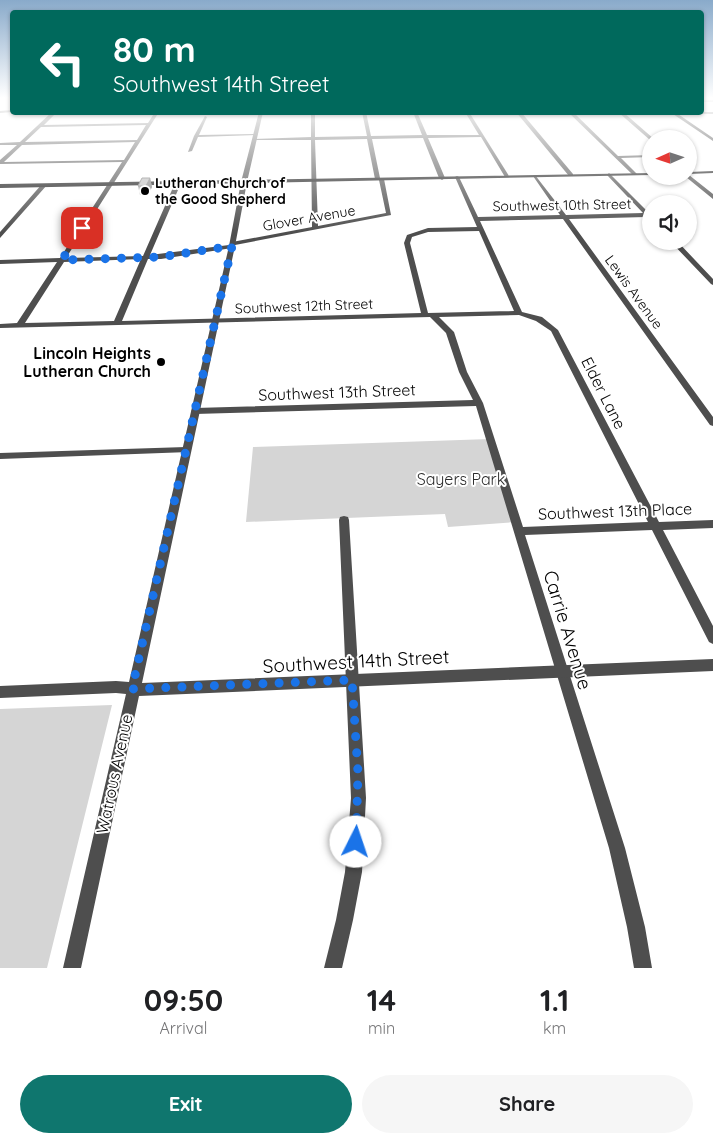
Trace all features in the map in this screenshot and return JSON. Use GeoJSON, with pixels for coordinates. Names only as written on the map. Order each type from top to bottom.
{"type":"FeatureCollection","features":[{"type":"Feature","properties":{"kind":"main road"},"geometry":{"type":"LineString","coordinates":[[698,174],[713,172]]}},
{"type":"Feature","properties":{"kind":"main road"},"geometry":{"type":"LineString","coordinates":[[0,186],[642,174]]}},
{"type":"Feature","properties":{"kind":"street"},"geometry":{"type":"LineString","coordinates":[[0,144],[17,143]]}},
{"type":"Feature","properties":{"kind":"street"},"geometry":{"type":"LineString","coordinates":[[0,163],[21,143]]}},
{"type":"Feature","properties":{"kind":"street"},"geometry":{"type":"LineString","coordinates":[[20,325],[137,143]]}},
{"type":"Feature","properties":{"kind":"street"},"geometry":{"type":"LineString","coordinates":[[190,151],[193,143]]}},
{"type":"Feature","properties":{"kind":"street","name":"Watrous Avenue"},"geometry":{"type":"LineString","coordinates":[[72,968],[132,689],[216,320],[244,182],[254,143]]}},
{"type":"Feature","properties":{"kind":"street"},"geometry":{"type":"LineString","coordinates":[[313,143],[315,229]]}},
{"type":"Feature","properties":{"kind":"street"},"geometry":{"type":"LineString","coordinates":[[370,143],[380,179]]}},
{"type":"Feature","properties":{"kind":"street"},"geometry":{"type":"LineString","coordinates":[[428,143],[442,178]]}},
{"type":"Feature","properties":{"kind":"street"},"geometry":{"type":"LineString","coordinates":[[486,143],[507,176]]}},
{"type":"Feature","properties":{"kind":"street"},"geometry":{"type":"LineString","coordinates":[[544,143],[571,175]]}},
{"type":"Feature","properties":{"kind":"street"},"geometry":{"type":"LineString","coordinates":[[603,143],[635,174]]}},
{"type":"Feature","properties":{"kind":"street"},"geometry":{"type":"LineString","coordinates":[[617,157],[642,156]]}},
{"type":"Feature","properties":{"kind":"street"},"geometry":{"type":"LineString","coordinates":[[0,163],[126,161]]}},
{"type":"Feature","properties":{"kind":"street"},"geometry":{"type":"LineString","coordinates":[[608,174],[642,209]]}},
{"type":"Feature","properties":{"kind":"street","name":"Lewis Avenue"},"geometry":{"type":"LineString","coordinates":[[535,176],[713,423]]}},
{"type":"Feature","properties":{"kind":"street"},"geometry":{"type":"LineString","coordinates":[[457,177],[519,313]]}},
{"type":"Feature","properties":{"kind":"street","name":"Glover Avenue"},"geometry":{"type":"LineString","coordinates":[[0,262],[145,258],[179,255],[384,217],[388,214],[380,179]]}},
{"type":"Feature","properties":{"kind":"street"},"geometry":{"type":"LineString","coordinates":[[117,323],[178,183]]}},
{"type":"Feature","properties":{"kind":"street"},"geometry":{"type":"LineString","coordinates":[[698,184],[713,197]]}},
{"type":"Feature","properties":{"kind":"street"},"geometry":{"type":"LineString","coordinates":[[0,236],[44,185]]}},
{"type":"Feature","properties":{"kind":"street","name":"Southwest 10th Street"},"geometry":{"type":"LineString","coordinates":[[476,219],[642,217]]}},
{"type":"Feature","properties":{"kind":"street","name":"Southwest 10th Street"},"geometry":{"type":"LineString","coordinates":[[429,315],[407,243],[409,236],[420,231],[481,229]]}},
{"type":"Feature","properties":{"kind":"street"},"geometry":{"type":"LineString","coordinates":[[682,250],[713,283]]}},
{"type":"Feature","properties":{"kind":"street","name":"Southwest 12th Street"},"geometry":{"type":"LineString","coordinates":[[0,326],[519,313]]}},
{"type":"Feature","properties":{"kind":"street","name":"Elder Lane"},"geometry":{"type":"LineString","coordinates":[[519,313],[539,319],[554,330],[713,638]]}},
{"type":"Feature","properties":{"kind":"street","name":"Carrie Avenue"},"geometry":{"type":"LineString","coordinates":[[429,315],[450,332],[463,372],[479,403],[617,848],[636,927],[643,968]]}},
{"type":"Feature","properties":{"kind":"street","name":"Southwest 13th Street"},"geometry":{"type":"LineString","coordinates":[[195,411],[479,403]]}},
{"type":"Feature","properties":{"kind":"street"},"geometry":{"type":"LineString","coordinates":[[0,456],[186,450]]}},
{"type":"Feature","properties":{"kind":"street"},"geometry":{"type":"LineString","coordinates":[[333,968],[341,942],[352,880],[358,823],[358,773],[344,520]]}},
{"type":"Feature","properties":{"kind":"street","name":"Southwest 13th Place"},"geometry":{"type":"LineString","coordinates":[[518,531],[713,524]]}},
{"type":"Feature","properties":{"kind":"street","name":"Southwest 14th Street"},"geometry":{"type":"LineString","coordinates":[[0,692],[116,687],[132,689],[713,665]]}},
{"type":"Feature","properties":{"kind":"green space","name":"Sayers Park"},"geometry":{"type":"Polygon","coordinates":[[[490,439],[516,522],[448,527],[445,514],[246,522],[253,447],[490,439]]]}},
{"type":"Feature","properties":{"kind":"green space"},"geometry":{"type":"Polygon","coordinates":[[[112,705],[47,968],[0,968],[0,709],[112,705]]]}},
{"type":"Feature","properties":{"kind":"building"},"geometry":{"type":"Polygon","coordinates":[[[142,178],[150,178],[146,186],[138,186],[142,178]]]}},
{"type":"Feature","properties":{"kind":"place","name":"Lutheran Church of the Good Shepherd"},"geometry":{"type":"Point","coordinates":[145,191]}},
{"type":"Feature","properties":{"kind":"place","name":"Lincoln Heights Lutheran Church"},"geometry":{"type":"Point","coordinates":[161,362]}},
{"type":"Feature","properties":{"kind":"route"},"geometry":{"type":"LineString","coordinates":[[82,228],[62,260],[160,257],[232,246],[132,689],[146,690],[352,680],[358,773],[356,842]]}}]}
